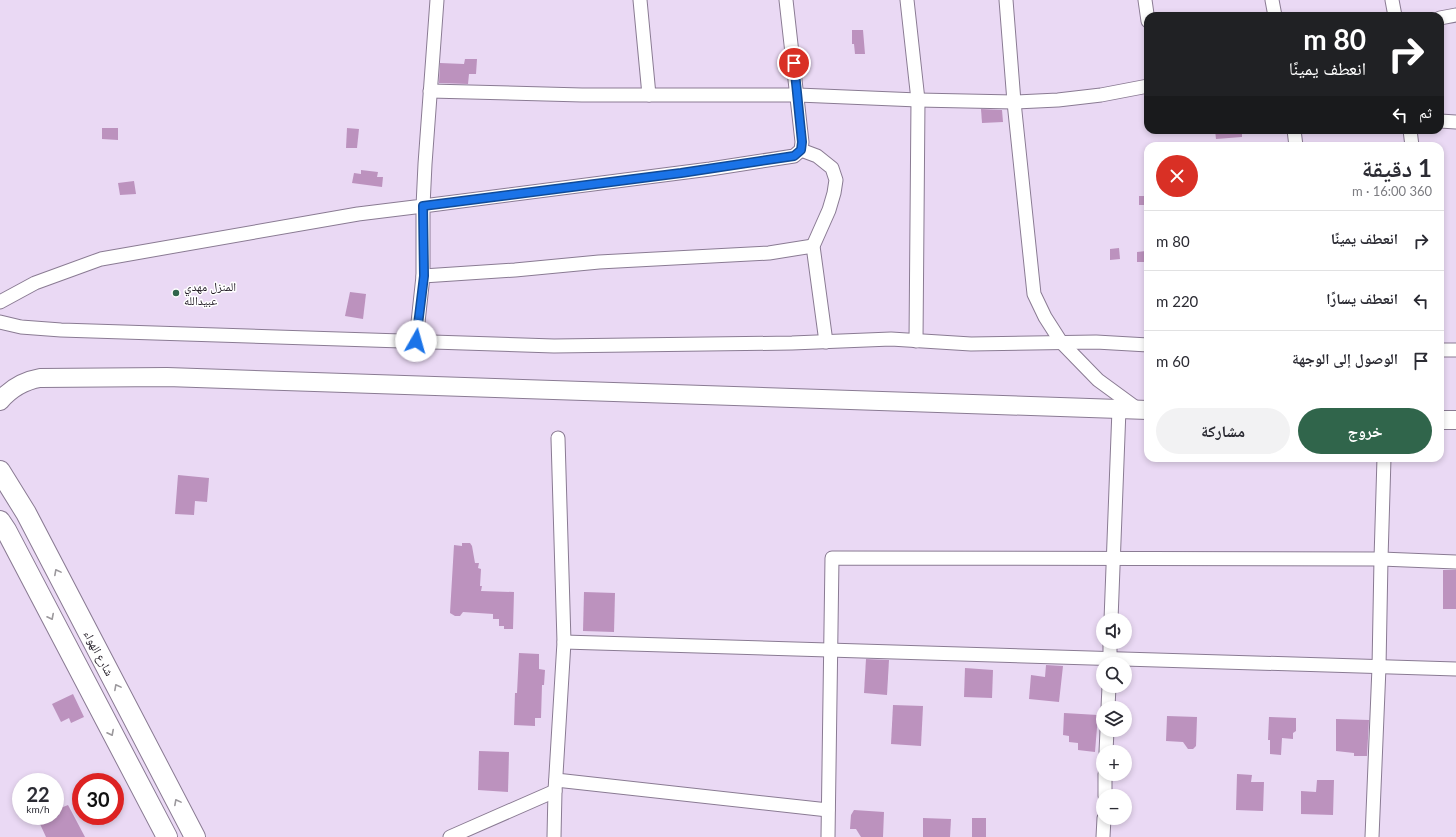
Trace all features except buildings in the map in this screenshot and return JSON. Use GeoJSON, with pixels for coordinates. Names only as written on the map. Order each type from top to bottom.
{"type":"FeatureCollection","features":[{"type":"Feature","properties":{"kind":"main road","name":"شارع الهواء"},"geometry":{"type":"LineString","coordinates":[[0,471],[26,513],[195,837]]}},
{"type":"Feature","properties":{"kind":"main road"},"geometry":{"type":"LineString","coordinates":[[0,521],[118,747],[167,837]]}},
{"type":"Feature","properties":{"kind":"street"},"geometry":{"type":"LineString","coordinates":[[416,341],[424,276],[423,206],[425,164],[438,0]]}},
{"type":"Feature","properties":{"kind":"street"},"geometry":{"type":"LineString","coordinates":[[640,0],[649,95]]}},
{"type":"Feature","properties":{"kind":"street"},"geometry":{"type":"LineString","coordinates":[[0,302],[35,283],[101,259],[358,214],[710,169],[794,156],[801,150],[802,142],[798,95],[786,0]]}},
{"type":"Feature","properties":{"kind":"street"},"geometry":{"type":"LineString","coordinates":[[908,0],[918,100],[916,341]]}},
{"type":"Feature","properties":{"kind":"street"},"geometry":{"type":"LineString","coordinates":[[1006,0],[1014,102],[1034,294],[1045,317],[1061,342],[1098,380],[1144,410]]}},
{"type":"Feature","properties":{"kind":"street"},"geometry":{"type":"LineString","coordinates":[[1145,0],[1147,12]]}},
{"type":"Feature","properties":{"kind":"street"},"geometry":{"type":"LineString","coordinates":[[1272,0],[1274,12]]}},
{"type":"Feature","properties":{"kind":"street"},"geometry":{"type":"LineString","coordinates":[[1392,0],[1394,12]]}},
{"type":"Feature","properties":{"kind":"street"},"geometry":{"type":"LineString","coordinates":[[1444,17],[1456,15]]}},
{"type":"Feature","properties":{"kind":"street"},"geometry":{"type":"LineString","coordinates":[[430,91],[582,95],[798,95],[1014,102],[1058,100],[1101,95],[1144,87]]}},
{"type":"Feature","properties":{"kind":"street"},"geometry":{"type":"LineString","coordinates":[[1444,121],[1456,122]]}},
{"type":"Feature","properties":{"kind":"street"},"geometry":{"type":"LineString","coordinates":[[801,150],[817,156],[832,168],[836,180],[829,210],[813,246],[826,342]]}},
{"type":"Feature","properties":{"kind":"street"},"geometry":{"type":"LineString","coordinates":[[424,276],[515,270],[599,262],[769,253],[813,246]]}},
{"type":"Feature","properties":{"kind":"street"},"geometry":{"type":"LineString","coordinates":[[0,322],[21,327],[61,330],[554,346],[684,345],[891,339],[971,344],[1096,342],[1144,345]]}},
{"type":"Feature","properties":{"kind":"street"},"geometry":{"type":"LineString","coordinates":[[1444,350],[1456,350]]}},
{"type":"Feature","properties":{"kind":"street"},"geometry":{"type":"LineString","coordinates":[[0,401],[8,391],[25,381],[40,378],[167,377],[1144,410]]}},
{"type":"Feature","properties":{"kind":"street"},"geometry":{"type":"LineString","coordinates":[[1111,613],[1119,409]]}},
{"type":"Feature","properties":{"kind":"street"},"geometry":{"type":"LineString","coordinates":[[1444,420],[1456,420]]}},
{"type":"Feature","properties":{"kind":"street"},"geometry":{"type":"LineString","coordinates":[[554,837],[564,642],[558,438]]}},
{"type":"Feature","properties":{"kind":"street"},"geometry":{"type":"LineString","coordinates":[[1372,837],[1379,667],[1384,462]]}},
{"type":"Feature","properties":{"kind":"street"},"geometry":{"type":"LineString","coordinates":[[828,837],[832,558],[1381,559],[1456,562]]}},
{"type":"Feature","properties":{"kind":"street"},"geometry":{"type":"LineString","coordinates":[[564,642],[831,650],[1096,660]]}},
{"type":"Feature","properties":{"kind":"street"},"geometry":{"type":"LineString","coordinates":[[1132,661],[1456,669]]}},
{"type":"Feature","properties":{"kind":"street"},"geometry":{"type":"LineString","coordinates":[[450,837],[556,786],[828,810]]}},
{"type":"Feature","properties":{"kind":"street"},"geometry":{"type":"LineString","coordinates":[[1103,837],[1104,825]]}},
{"type":"Feature","properties":{"kind":"place","name":"المنزل مهدي عبيدالله"},"geometry":{"type":"Point","coordinates":[176,293]}},
{"type":"Feature","properties":{"kind":"route"},"geometry":{"type":"LineString","coordinates":[[416,341],[424,276],[423,206],[681,173],[794,156],[801,150],[802,142],[794,63]]}}]}
